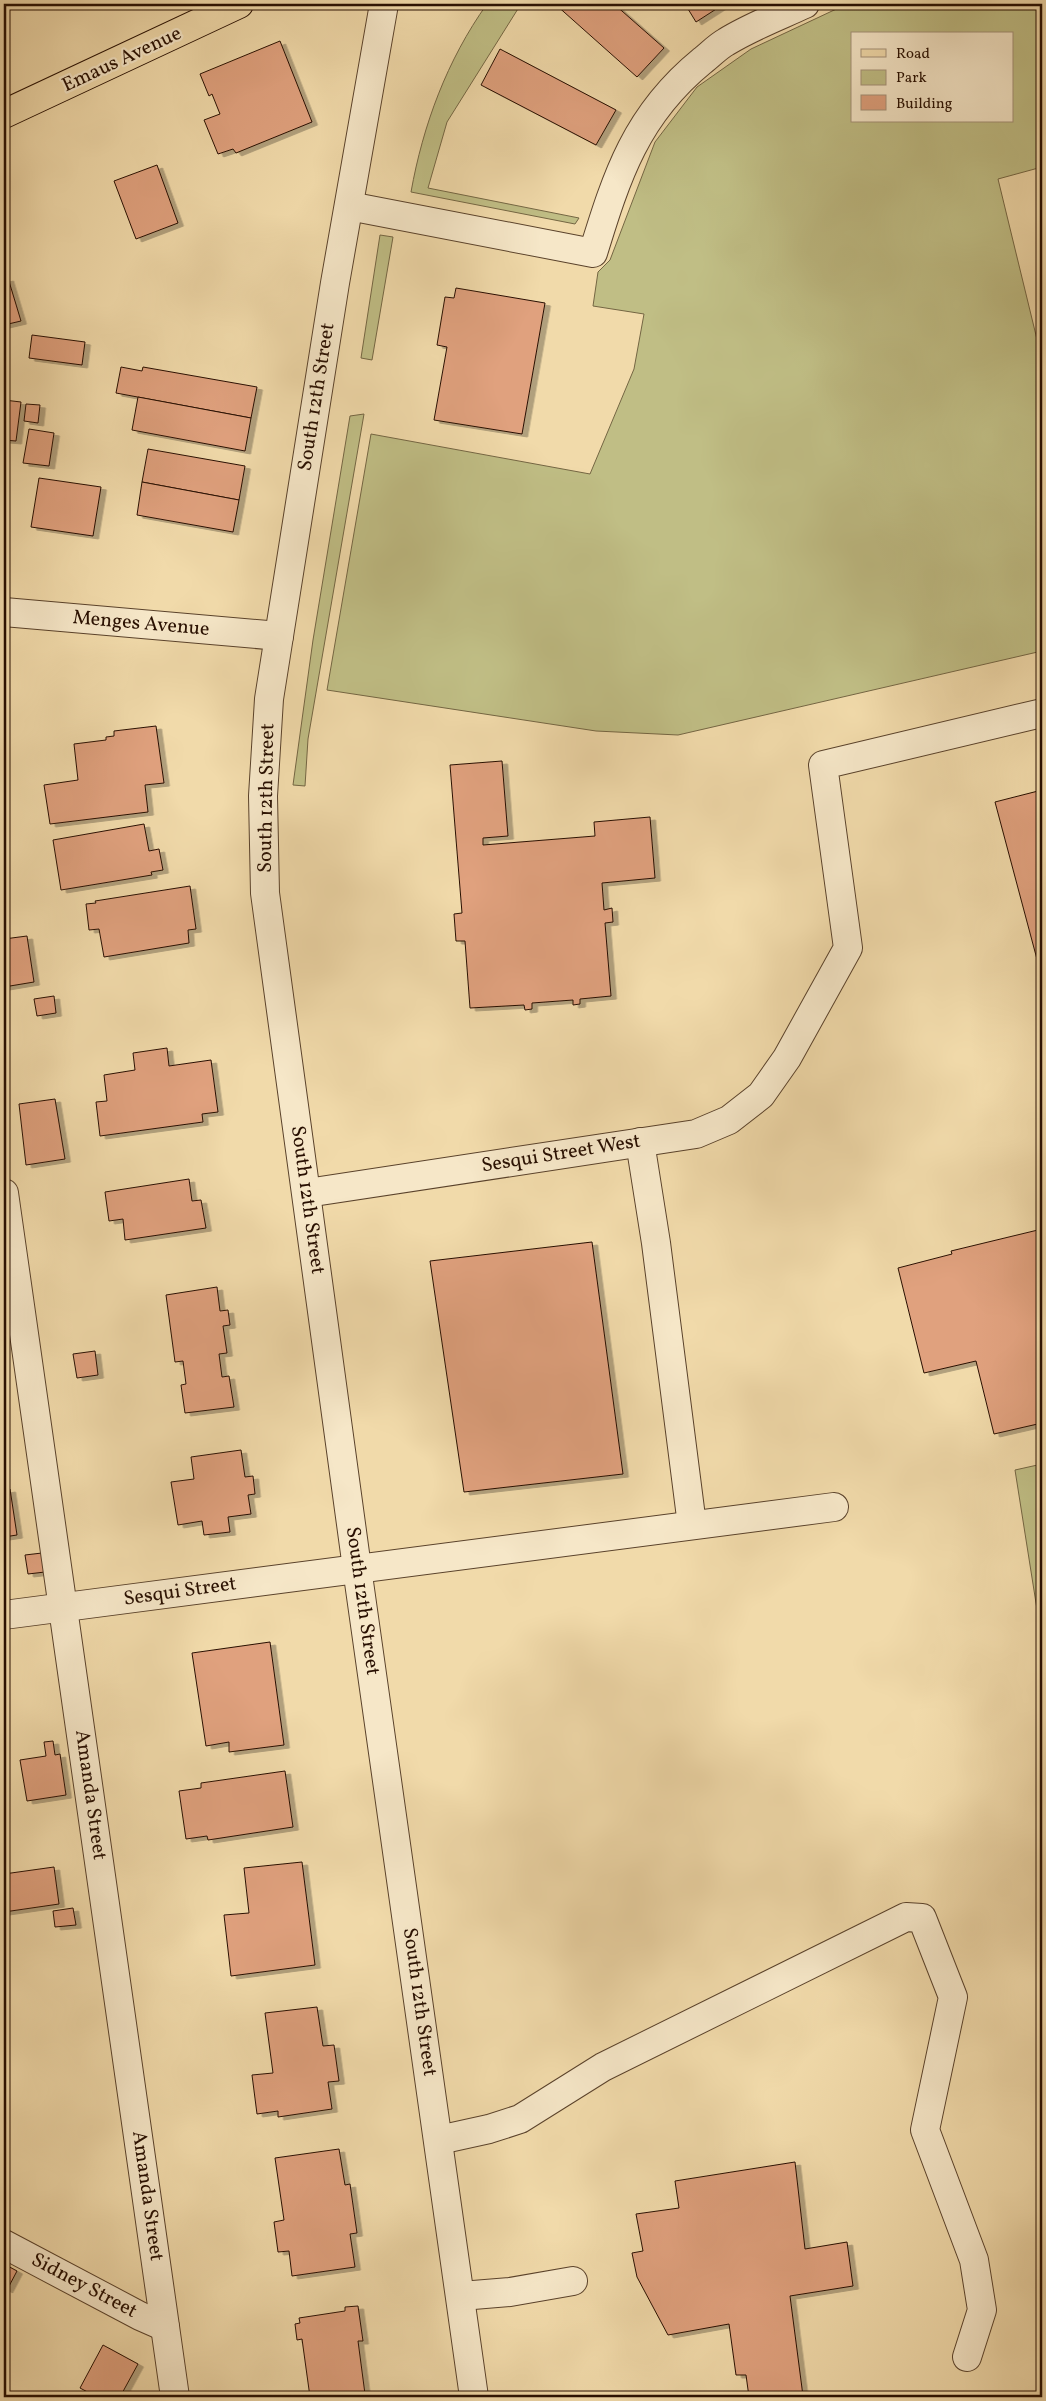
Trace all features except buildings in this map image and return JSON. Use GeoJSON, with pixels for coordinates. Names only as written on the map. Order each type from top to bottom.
{"type":"FeatureCollection","features":[{"type":"Feature","properties":{"kind":"main road","name":"Emaus Avenue"},"geometry":{"type":"LineString","coordinates":[[4,114],[239,4]]}},
{"type":"Feature","properties":{"kind":"street","name":"South 12th Street"},"geometry":{"type":"LineString","coordinates":[[384,4],[349,206],[269,699],[263,796],[265,892],[357,1568],[474,2397]]}},
{"type":"Feature","properties":{"kind":"street"},"geometry":{"type":"LineString","coordinates":[[349,206],[593,253],[626,158],[649,115],[682,77],[726,42],[805,4]]}},
{"type":"Feature","properties":{"kind":"street","name":"Menges Avenue"},"geometry":{"type":"LineString","coordinates":[[4,612],[279,636]]}},
{"type":"Feature","properties":{"kind":"street","name":"Sesqui Street West"},"geometry":{"type":"LineString","coordinates":[[307,1193],[696,1134],[729,1120],[761,1095],[787,1058],[848,948],[823,765],[1042,713]]}},
{"type":"Feature","properties":{"kind":"street"},"geometry":{"type":"LineString","coordinates":[[640,1142],[656,1243],[692,1525]]}},
{"type":"Feature","properties":{"kind":"street","name":"Amanda Street"},"geometry":{"type":"LineString","coordinates":[[4,1193],[175,2397]]}},
{"type":"Feature","properties":{"kind":"street","name":"Sesqui Street"},"geometry":{"type":"LineString","coordinates":[[4,1615],[834,1507]]}},
{"type":"Feature","properties":{"kind":"street"},"geometry":{"type":"LineString","coordinates":[[439,2140],[489,2129],[520,2119],[603,2067],[906,1917],[922,1918],[953,1997],[925,2130],[974,2260],[982,2310],[967,2357]]}},
{"type":"Feature","properties":{"kind":"street","name":"Sidney Street"},"geometry":{"type":"LineString","coordinates":[[4,2244],[140,2316],[165,2327]]}},
{"type":"Feature","properties":{"kind":"street"},"geometry":{"type":"LineString","coordinates":[[461,2296],[510,2292],[573,2281]]}},
{"type":"Feature","properties":{"kind":"green space"},"geometry":{"type":"Polygon","coordinates":[[[487,4],[521,4],[447,122],[428,188],[579,218],[575,224],[411,192],[422,142],[438,94],[460,48],[487,4]]]}},
{"type":"Feature","properties":{"kind":"green space"},"geometry":{"type":"Polygon","coordinates":[[[847,4],[1042,4],[1042,167],[998,179],[1042,360],[1042,651],[678,735],[596,731],[327,690],[371,434],[590,474],[634,369],[644,314],[593,306],[598,272],[610,260],[655,142],[697,87],[751,49],[847,4]]]}},
{"type":"Feature","properties":{"kind":"green space"},"geometry":{"type":"Polygon","coordinates":[[[380,235],[393,237],[372,360],[361,358],[380,235]]]}},
{"type":"Feature","properties":{"kind":"green space"},"geometry":{"type":"Polygon","coordinates":[[[364,414],[308,739],[305,786],[293,785],[313,640],[350,416],[364,414]]]}},
{"type":"Feature","properties":{"kind":"green space"},"geometry":{"type":"Polygon","coordinates":[[[1042,1464],[1042,1641],[1015,1470],[1042,1464]]]}}]}
